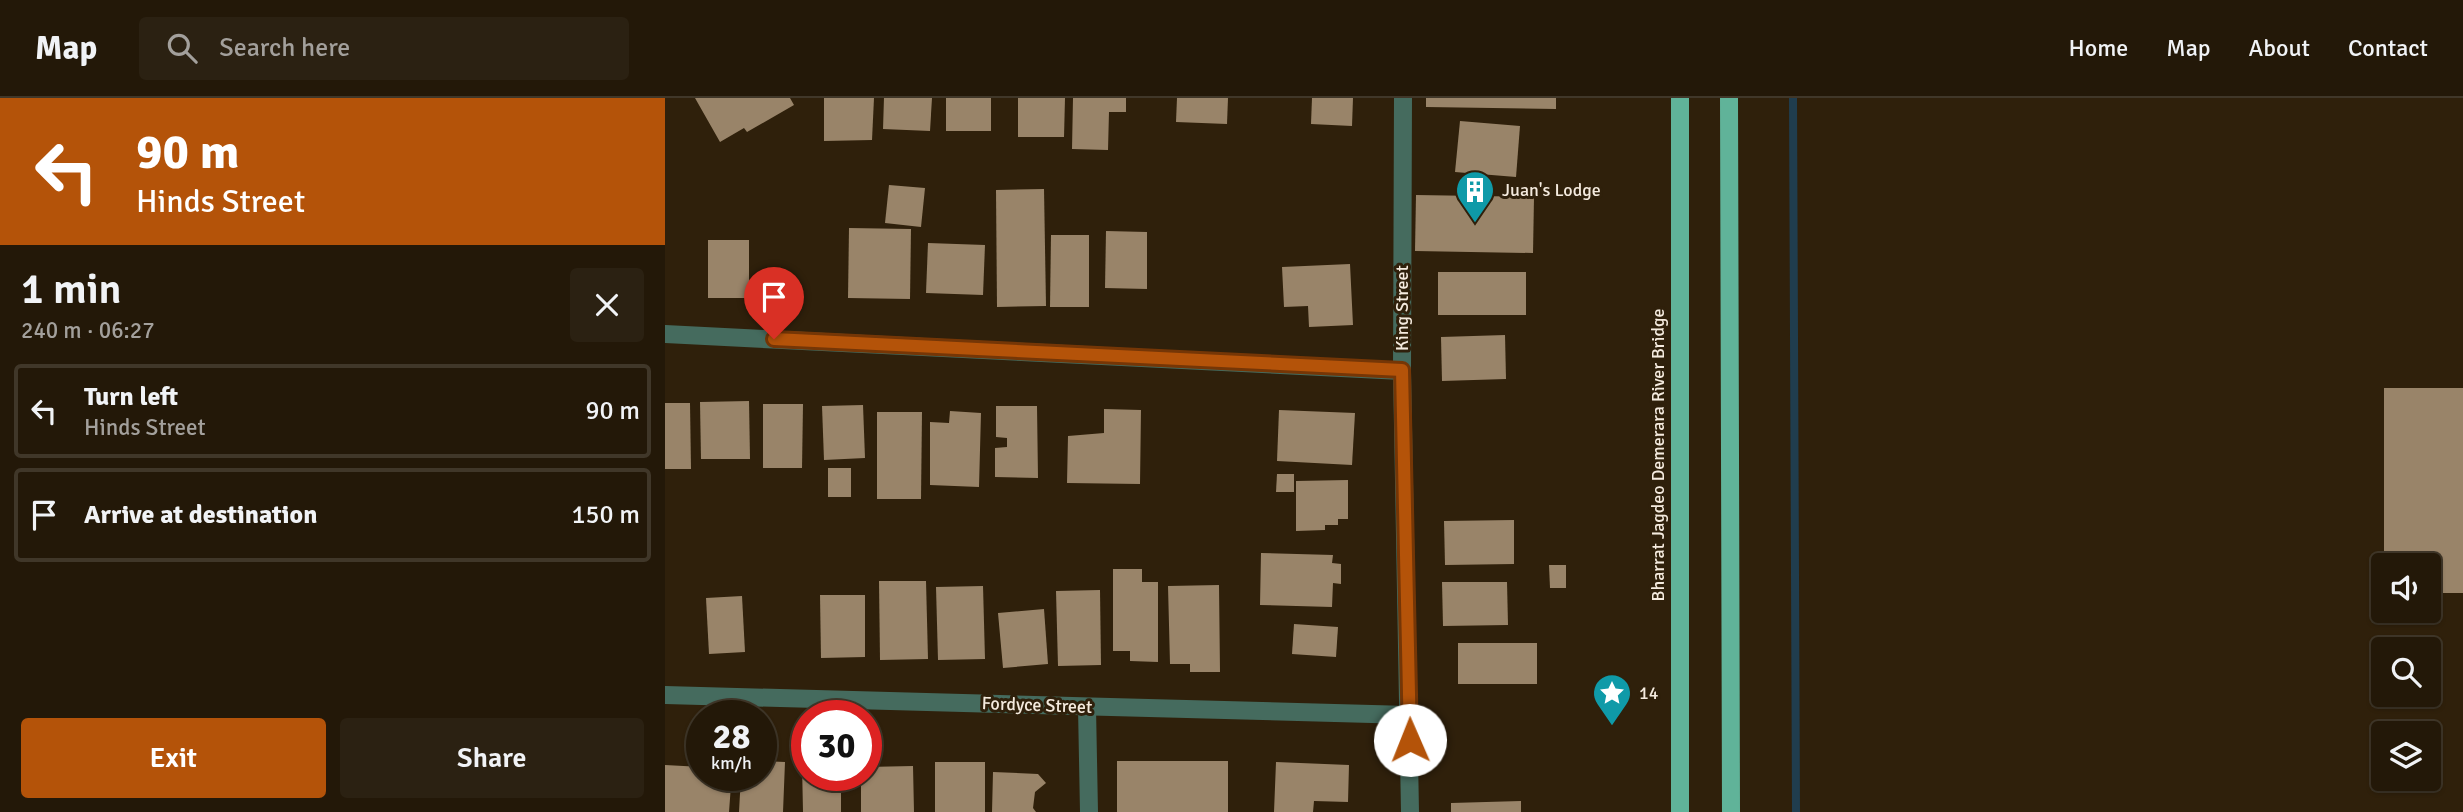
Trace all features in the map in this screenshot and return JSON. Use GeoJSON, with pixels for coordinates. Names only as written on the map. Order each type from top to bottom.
{"type":"FeatureCollection","features":[{"type":"Feature","properties":{"kind":"main road","name":"Bharrat Jagdeo Demerara River Bridge"},"geometry":{"type":"LineString","coordinates":[[1679,98],[1680,812]]}},
{"type":"Feature","properties":{"kind":"main road"},"geometry":{"type":"LineString","coordinates":[[1729,98],[1731,812]]}},
{"type":"Feature","properties":{"kind":"street","name":"King Street"},"geometry":{"type":"LineString","coordinates":[[1403,98],[1402,370],[1410,812]]}},
{"type":"Feature","properties":{"kind":"street"},"geometry":{"type":"LineString","coordinates":[[665,334],[1402,370]]}},
{"type":"Feature","properties":{"kind":"street","name":"Fordyce Street"},"geometry":{"type":"LineString","coordinates":[[665,695],[1409,715]]}},
{"type":"Feature","properties":{"kind":"street"},"geometry":{"type":"LineString","coordinates":[[1087,707],[1089,812]]}},
{"type":"Feature","properties":{"kind":"building"},"geometry":{"type":"Polygon","coordinates":[[[695,98],[790,98],[794,105],[747,132],[744,128],[720,142],[695,98]]]}},
{"type":"Feature","properties":{"kind":"building"},"geometry":{"type":"Polygon","coordinates":[[[824,98],[874,98],[872,140],[824,141],[824,98]]]}},
{"type":"Feature","properties":{"kind":"building"},"geometry":{"type":"Polygon","coordinates":[[[884,98],[932,98],[930,131],[883,129],[884,98]]]}},
{"type":"Feature","properties":{"kind":"building"},"geometry":{"type":"Polygon","coordinates":[[[946,98],[991,98],[991,131],[946,131],[946,98]]]}},
{"type":"Feature","properties":{"kind":"building"},"geometry":{"type":"Polygon","coordinates":[[[1018,98],[1065,98],[1064,137],[1018,137],[1018,98]]]}},
{"type":"Feature","properties":{"kind":"building"},"geometry":{"type":"Polygon","coordinates":[[[1073,98],[1126,98],[1126,112],[1109,112],[1108,150],[1072,149],[1073,98]]]}},
{"type":"Feature","properties":{"kind":"building"},"geometry":{"type":"Polygon","coordinates":[[[1177,98],[1228,98],[1227,124],[1176,122],[1177,98]]]}},
{"type":"Feature","properties":{"kind":"building"},"geometry":{"type":"Polygon","coordinates":[[[1312,98],[1353,98],[1352,126],[1311,124],[1312,98]]]}},
{"type":"Feature","properties":{"kind":"building"},"geometry":{"type":"Polygon","coordinates":[[[1426,98],[1556,98],[1556,109],[1426,107],[1426,98]]]}},
{"type":"Feature","properties":{"kind":"building"},"geometry":{"type":"Polygon","coordinates":[[[1460,121],[1520,126],[1516,177],[1455,172],[1460,121]]]}},
{"type":"Feature","properties":{"kind":"building"},"geometry":{"type":"Polygon","coordinates":[[[889,185],[925,188],[921,227],[885,223],[889,185]]]}},
{"type":"Feature","properties":{"kind":"building"},"geometry":{"type":"Polygon","coordinates":[[[1044,189],[1046,306],[997,307],[996,190],[1044,189]]]}},
{"type":"Feature","properties":{"kind":"building","name":"Juan's Lodge"},"geometry":{"type":"Polygon","coordinates":[[[1416,195],[1534,197],[1533,253],[1415,251],[1416,195]]]}},
{"type":"Feature","properties":{"kind":"building"},"geometry":{"type":"Polygon","coordinates":[[[849,228],[911,229],[910,299],[848,298],[849,228]]]}},
{"type":"Feature","properties":{"kind":"building"},"geometry":{"type":"Polygon","coordinates":[[[1106,231],[1147,232],[1147,289],[1105,288],[1106,231]]]}},
{"type":"Feature","properties":{"kind":"building"},"geometry":{"type":"Polygon","coordinates":[[[1051,235],[1089,235],[1089,307],[1050,307],[1051,235]]]}},
{"type":"Feature","properties":{"kind":"building"},"geometry":{"type":"Polygon","coordinates":[[[708,240],[749,240],[749,298],[708,298],[708,240]]]}},
{"type":"Feature","properties":{"kind":"building"},"geometry":{"type":"Polygon","coordinates":[[[928,243],[985,245],[983,295],[926,293],[928,243]]]}},
{"type":"Feature","properties":{"kind":"building"},"geometry":{"type":"Polygon","coordinates":[[[1350,264],[1353,325],[1309,327],[1308,306],[1284,307],[1282,267],[1350,264]]]}},
{"type":"Feature","properties":{"kind":"building"},"geometry":{"type":"Polygon","coordinates":[[[1438,272],[1526,272],[1526,315],[1438,315],[1438,272]]]}},
{"type":"Feature","properties":{"kind":"building"},"geometry":{"type":"Polygon","coordinates":[[[1505,335],[1506,379],[1442,381],[1441,337],[1505,335]]]}},
{"type":"Feature","properties":{"kind":"building"},"geometry":{"type":"Polygon","coordinates":[[[2384,388],[2463,388],[2463,593],[2441,593],[2441,553],[2384,553],[2384,388]]]}},
{"type":"Feature","properties":{"kind":"building"},"geometry":{"type":"Polygon","coordinates":[[[749,401],[750,459],[701,459],[700,402],[749,401]]]}},
{"type":"Feature","properties":{"kind":"building"},"geometry":{"type":"Polygon","coordinates":[[[665,403],[690,403],[691,469],[665,469],[665,403]]]}},
{"type":"Feature","properties":{"kind":"building"},"geometry":{"type":"Polygon","coordinates":[[[763,404],[803,404],[802,468],[763,468],[763,404]]]}},
{"type":"Feature","properties":{"kind":"building"},"geometry":{"type":"Polygon","coordinates":[[[863,405],[865,458],[824,460],[822,406],[863,405]]]}},
{"type":"Feature","properties":{"kind":"building"},"geometry":{"type":"Polygon","coordinates":[[[996,406],[1037,406],[1038,478],[995,477],[995,448],[1007,447],[1007,438],[996,437],[996,406]]]}},
{"type":"Feature","properties":{"kind":"building"},"geometry":{"type":"Polygon","coordinates":[[[1104,409],[1141,410],[1140,484],[1067,483],[1068,436],[1104,433],[1104,409]]]}},
{"type":"Feature","properties":{"kind":"building"},"geometry":{"type":"Polygon","coordinates":[[[1279,410],[1355,413],[1352,465],[1277,461],[1279,410]]]}},
{"type":"Feature","properties":{"kind":"building"},"geometry":{"type":"Polygon","coordinates":[[[950,411],[981,413],[979,487],[930,485],[930,422],[949,423],[950,411]]]}},
{"type":"Feature","properties":{"kind":"building"},"geometry":{"type":"Polygon","coordinates":[[[877,412],[922,412],[921,499],[877,499],[877,412]]]}},
{"type":"Feature","properties":{"kind":"building"},"geometry":{"type":"Polygon","coordinates":[[[828,468],[851,468],[851,497],[828,497],[828,468]]]}},
{"type":"Feature","properties":{"kind":"building"},"geometry":{"type":"Polygon","coordinates":[[[1277,474],[1294,474],[1294,492],[1276,492],[1277,474]]]}},
{"type":"Feature","properties":{"kind":"building"},"geometry":{"type":"Polygon","coordinates":[[[1348,480],[1348,519],[1338,519],[1338,525],[1325,525],[1325,530],[1296,531],[1296,481],[1348,480]]]}},
{"type":"Feature","properties":{"kind":"building"},"geometry":{"type":"Polygon","coordinates":[[[1514,520],[1514,564],[1445,565],[1444,521],[1514,520]]]}},
{"type":"Feature","properties":{"kind":"building"},"geometry":{"type":"Polygon","coordinates":[[[1261,553],[1333,555],[1332,563],[1341,564],[1341,584],[1333,583],[1332,607],[1260,605],[1261,553]]]}},
{"type":"Feature","properties":{"kind":"building"},"geometry":{"type":"Polygon","coordinates":[[[1549,565],[1566,565],[1566,588],[1550,588],[1549,565]]]}},
{"type":"Feature","properties":{"kind":"building"},"geometry":{"type":"Polygon","coordinates":[[[1113,569],[1142,569],[1142,582],[1158,582],[1158,662],[1130,661],[1130,651],[1113,651],[1113,569]]]}},
{"type":"Feature","properties":{"kind":"building"},"geometry":{"type":"Polygon","coordinates":[[[879,581],[926,581],[928,659],[880,660],[879,581]]]}},
{"type":"Feature","properties":{"kind":"building"},"geometry":{"type":"Polygon","coordinates":[[[1442,582],[1507,582],[1508,625],[1443,626],[1442,582]]]}},
{"type":"Feature","properties":{"kind":"building"},"geometry":{"type":"Polygon","coordinates":[[[1219,585],[1220,672],[1190,672],[1190,664],[1170,664],[1168,586],[1219,585]]]}},
{"type":"Feature","properties":{"kind":"building"},"geometry":{"type":"Polygon","coordinates":[[[983,586],[985,659],[938,660],[936,587],[983,586]]]}},
{"type":"Feature","properties":{"kind":"building"},"geometry":{"type":"Polygon","coordinates":[[[1100,590],[1101,665],[1058,666],[1056,591],[1100,590]]]}},
{"type":"Feature","properties":{"kind":"building"},"geometry":{"type":"Polygon","coordinates":[[[820,595],[865,595],[865,657],[821,658],[820,595]]]}},
{"type":"Feature","properties":{"kind":"building"},"geometry":{"type":"Polygon","coordinates":[[[742,596],[745,652],[709,654],[706,598],[742,596]]]}},
{"type":"Feature","properties":{"kind":"building"},"geometry":{"type":"Polygon","coordinates":[[[1044,609],[1048,664],[1003,668],[998,613],[1044,609]]]}},
{"type":"Feature","properties":{"kind":"building"},"geometry":{"type":"Polygon","coordinates":[[[1294,624],[1338,627],[1336,657],[1292,654],[1294,624]]]}},
{"type":"Feature","properties":{"kind":"building"},"geometry":{"type":"Polygon","coordinates":[[[1458,643],[1537,643],[1537,684],[1458,684],[1458,643]]]}},
{"type":"Feature","properties":{"kind":"building"},"geometry":{"type":"Polygon","coordinates":[[[1117,761],[1228,761],[1228,812],[1117,812],[1117,761]]]}},
{"type":"Feature","properties":{"kind":"building"},"geometry":{"type":"Polygon","coordinates":[[[777,762],[785,762],[783,812],[739,812],[740,791],[777,791],[777,762]]]}},
{"type":"Feature","properties":{"kind":"building"},"geometry":{"type":"Polygon","coordinates":[[[935,762],[985,762],[985,812],[935,812],[935,762]]]}},
{"type":"Feature","properties":{"kind":"building"},"geometry":{"type":"Polygon","coordinates":[[[1276,762],[1349,765],[1348,802],[1314,801],[1313,812],[1274,812],[1276,762]]]}},
{"type":"Feature","properties":{"kind":"building"},"geometry":{"type":"Polygon","coordinates":[[[665,765],[686,766],[686,791],[731,791],[729,812],[665,812],[665,765]]]}},
{"type":"Feature","properties":{"kind":"building"},"geometry":{"type":"Polygon","coordinates":[[[913,766],[914,812],[861,812],[861,791],[882,791],[882,767],[913,766]]]}},
{"type":"Feature","properties":{"kind":"building"},"geometry":{"type":"Polygon","coordinates":[[[993,772],[1038,774],[1046,783],[1035,792],[1033,808],[1036,812],[992,812],[993,772]]]}},
{"type":"Feature","properties":{"kind":"building"},"geometry":{"type":"Polygon","coordinates":[[[803,791],[841,791],[841,812],[803,812],[803,791]]]}},
{"type":"Feature","properties":{"kind":"building"},"geometry":{"type":"Polygon","coordinates":[[[1521,801],[1521,812],[1451,812],[1451,803],[1521,801]]]}},
{"type":"Feature","properties":{"kind":"waterway"},"geometry":{"type":"LineString","coordinates":[[1793,98],[1796,812]]}},
{"type":"Feature","properties":{"kind":"place","name":"Juan's Lodge"},"geometry":{"type":"Point","coordinates":[1475,224]}},
{"type":"Feature","properties":{"kind":"place","name":"14"},"geometry":{"type":"Point","coordinates":[1612,727]}},
{"type":"Feature","properties":{"kind":"route"},"geometry":{"type":"LineString","coordinates":[[774,339],[1402,370],[1410,740]]}}]}
